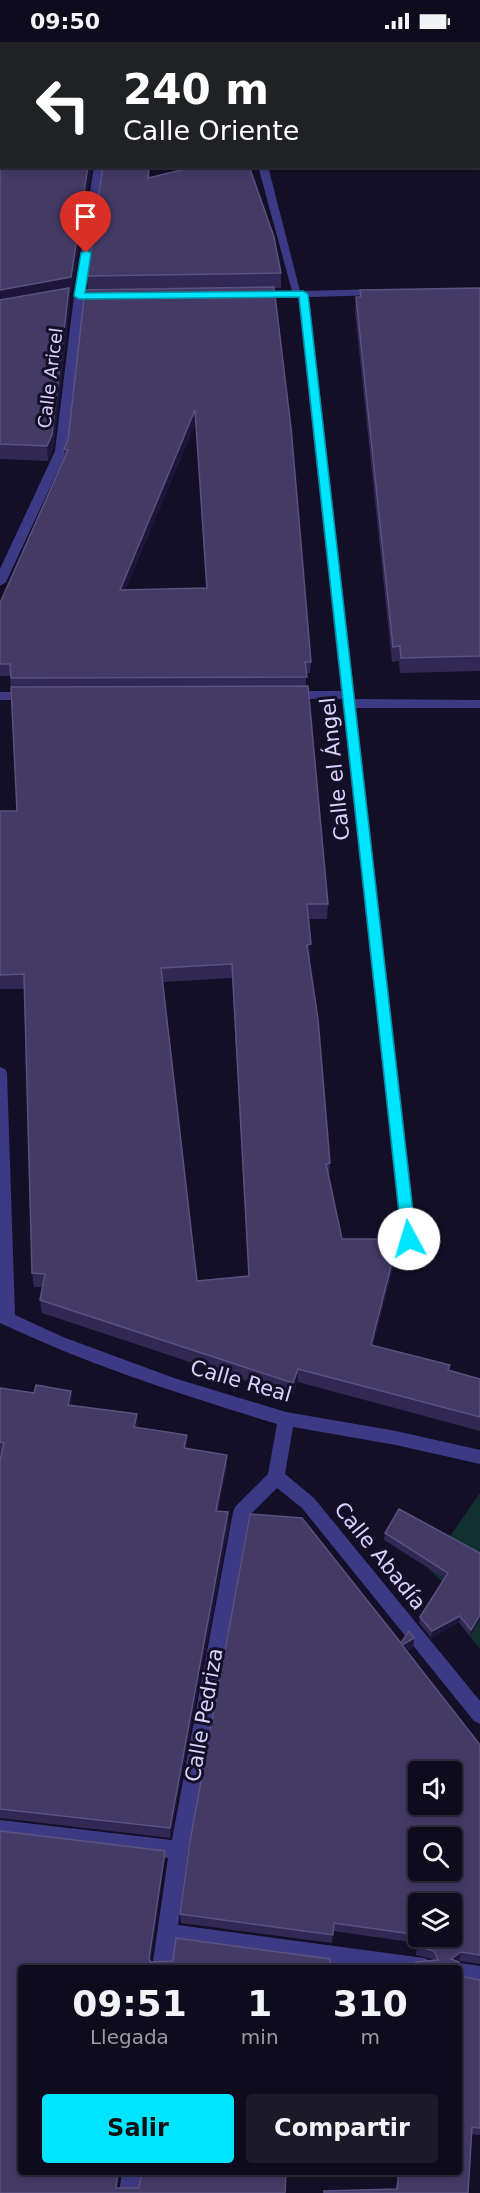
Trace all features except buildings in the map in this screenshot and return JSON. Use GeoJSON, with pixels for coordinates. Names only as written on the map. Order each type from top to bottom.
{"type":"FeatureCollection","features":[{"type":"Feature","properties":{"kind":"street","name":"Calle Aricel"},"geometry":{"type":"LineString","coordinates":[[0,582],[61,451],[99,168]]}},
{"type":"Feature","properties":{"kind":"street","name":"Calle el Ángel"},"geometry":{"type":"LineString","coordinates":[[262,168],[300,292],[409,1239]]}},
{"type":"Feature","properties":{"kind":"street"},"geometry":{"type":"LineString","coordinates":[[244,295],[300,292],[392,292]]}},
{"type":"Feature","properties":{"kind":"street"},"geometry":{"type":"LineString","coordinates":[[276,695],[480,704]]}},
{"type":"Feature","properties":{"kind":"street"},"geometry":{"type":"LineString","coordinates":[[0,696],[48,696]]}},
{"type":"Feature","properties":{"kind":"street"},"geometry":{"type":"LineString","coordinates":[[0,1073],[4,1316]]}},
{"type":"Feature","properties":{"kind":"street","name":"Calle Real"},"geometry":{"type":"LineString","coordinates":[[4,1316],[57,1342],[152,1377],[286,1419],[396,1438],[480,1457]]}},
{"type":"Feature","properties":{"kind":"street"},"geometry":{"type":"LineString","coordinates":[[276,1478],[286,1419]]}},
{"type":"Feature","properties":{"kind":"street","name":"Calle Abadía"},"geometry":{"type":"LineString","coordinates":[[276,1478],[308,1503],[480,1715]]}},
{"type":"Feature","properties":{"kind":"street","name":"Calle Pedriza"},"geometry":{"type":"LineString","coordinates":[[163,1965],[179,1850],[241,1512],[276,1478]]}},
{"type":"Feature","properties":{"kind":"street"},"geometry":{"type":"LineString","coordinates":[[0,1829],[179,1850]]}},
{"type":"Feature","properties":{"kind":"street"},"geometry":{"type":"LineString","coordinates":[[168,1933],[402,1965]]}},
{"type":"Feature","properties":{"kind":"street"},"geometry":{"type":"LineString","coordinates":[[462,1973],[480,1976]]}},
{"type":"Feature","properties":{"kind":"street"},"geometry":{"type":"LineString","coordinates":[[129,2193],[132,2175]]}},
{"type":"Feature","properties":{"kind":"green space"},"geometry":{"type":"Polygon","coordinates":[[[480,1493],[480,1649],[437,1595],[444,1584],[428,1568],[480,1493]]]}},
{"type":"Feature","properties":{"kind":"route"},"geometry":{"type":"LineString","coordinates":[[86,253],[79,296],[303,294],[409,1239]]}}]}
